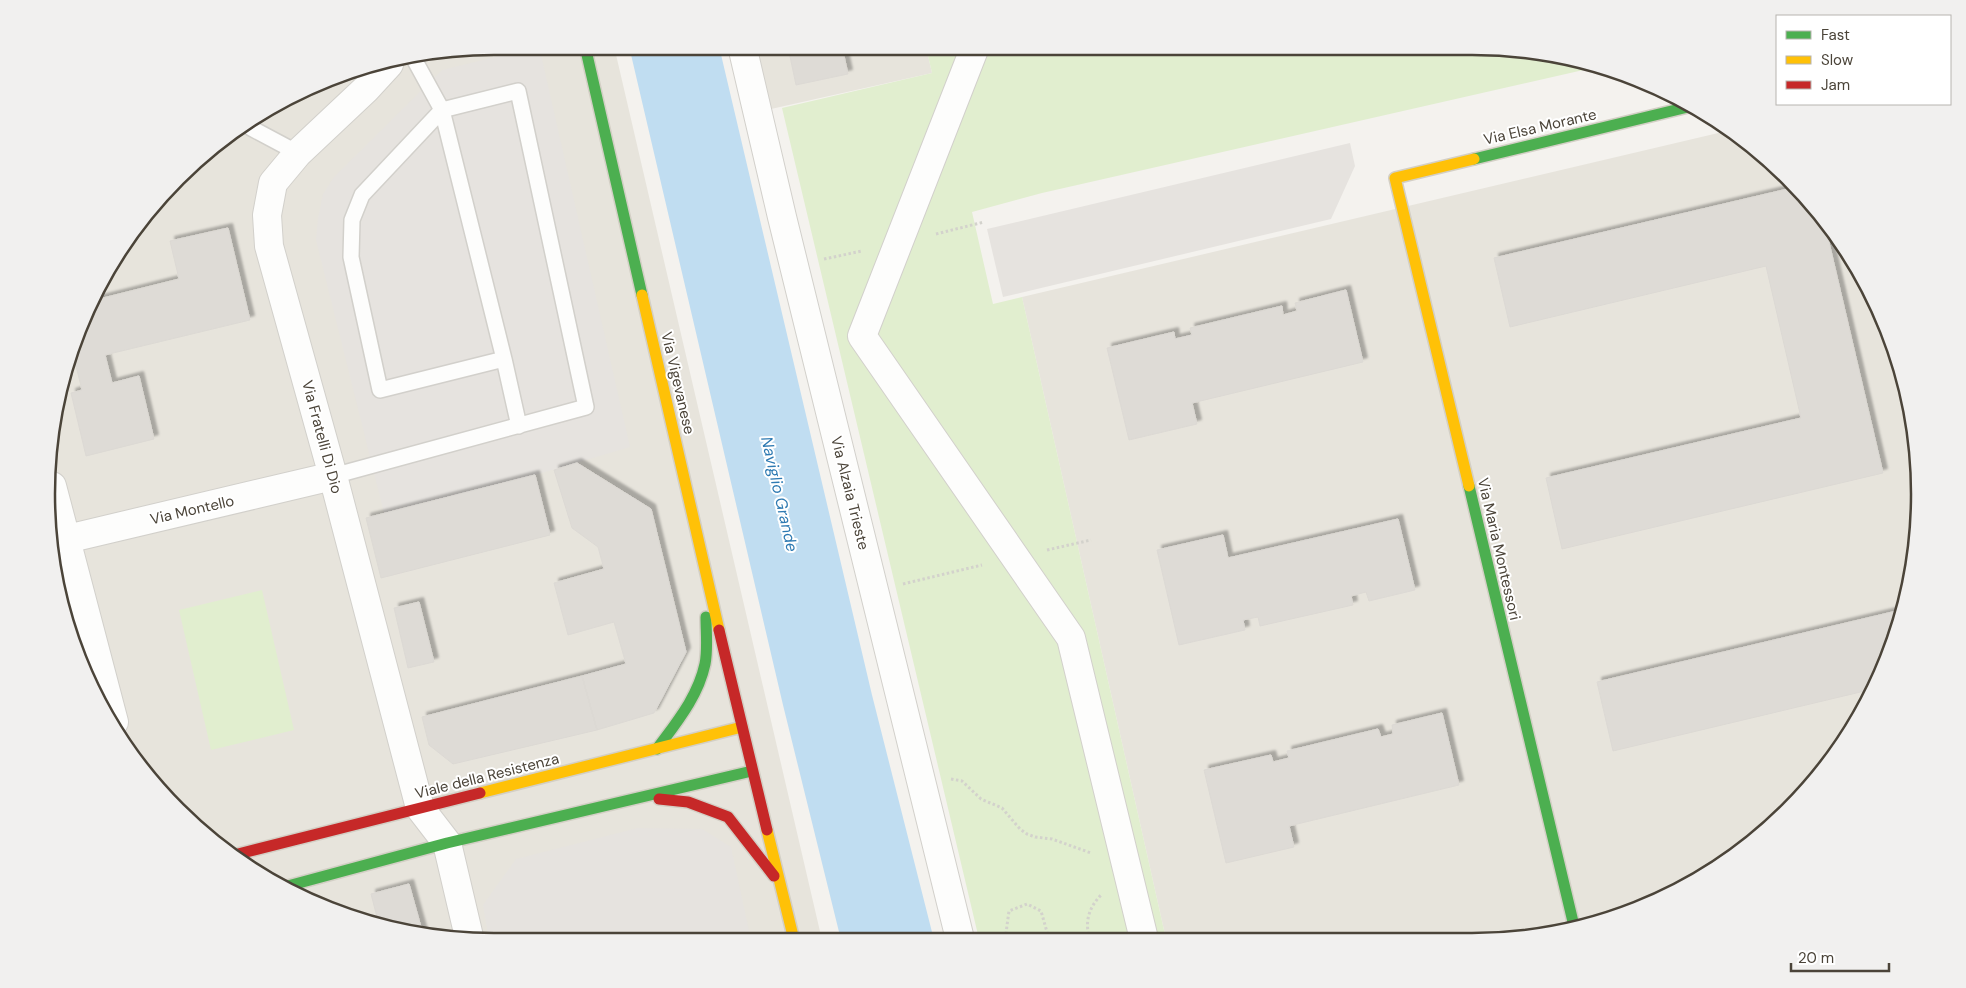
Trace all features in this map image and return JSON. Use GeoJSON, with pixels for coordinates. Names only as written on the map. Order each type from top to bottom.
{"type":"FeatureCollection","features":[{"type":"Feature","properties":{"kind":"street","name":"Via Vigevanese"},"geometry":{"type":"LineString","coordinates":[[587,55],[752,771],[792,933]]}},
{"type":"Feature","properties":{"kind":"street","name":"Via Alzaia Trieste"},"geometry":{"type":"LineString","coordinates":[[744,55],[958,933]]}},
{"type":"Feature","properties":{"kind":"street"},"geometry":{"type":"LineString","coordinates":[[972,55],[862,336],[1071,638],[1143,933]]}},
{"type":"Feature","properties":{"kind":"street","name":"Via Fratelli Di Dio"},"geometry":{"type":"LineString","coordinates":[[385,69],[366,89],[298,153],[273,183],[267,215],[269,246],[333,476],[420,808],[447,844]]}},
{"type":"Feature","properties":{"kind":"street","name":"Via Elsa Morante"},"geometry":{"type":"LineString","coordinates":[[1395,178],[1682,108]]}},
{"type":"Feature","properties":{"kind":"street","name":"Via Maria Montessori"},"geometry":{"type":"LineString","coordinates":[[1395,178],[1573,921]]}},
{"type":"Feature","properties":{"kind":"street","name":"Via Montello"},"geometry":{"type":"LineString","coordinates":[[58,541],[333,476]]}},
{"type":"Feature","properties":{"kind":"street"},"geometry":{"type":"LineString","coordinates":[[56,523],[58,541],[108,703]]}},
{"type":"Feature","properties":{"kind":"street"},"geometry":{"type":"LineString","coordinates":[[658,749],[694,694],[701,679],[705,663],[704,563]]}},
{"type":"Feature","properties":{"kind":"street","name":"Viale della Resistenza"},"geometry":{"type":"LineString","coordinates":[[242,853],[742,727]]}},
{"type":"Feature","properties":{"kind":"street"},"geometry":{"type":"LineString","coordinates":[[293,884],[447,844],[752,771]]}},
{"type":"Feature","properties":{"kind":"street"},"geometry":{"type":"LineString","coordinates":[[640,798],[688,802],[728,817],[780,885]]}},
{"type":"Feature","properties":{"kind":"street"},"geometry":{"type":"LineString","coordinates":[[447,844],[468,932]]}},
{"type":"Feature","properties":{"kind":"lane"},"geometry":{"type":"LineString","coordinates":[[415,62],[442,110],[519,426]]}},
{"type":"Feature","properties":{"kind":"lane"},"geometry":{"type":"LineString","coordinates":[[333,476],[586,407],[518,92],[442,110],[362,195],[352,220],[351,257],[380,390],[504,359]]}},
{"type":"Feature","properties":{"kind":"lane"},"geometry":{"type":"LineString","coordinates":[[251,128],[298,153]]}},
{"type":"Feature","properties":{"kind":"path"},"geometry":{"type":"LineString","coordinates":[[946,780],[962,781],[981,799],[1002,808],[1020,829],[1027,834],[1034,837],[1052,839],[1127,866]]}},
{"type":"Feature","properties":{"kind":"path"},"geometry":{"type":"LineString","coordinates":[[1006,933],[1009,911],[1028,904],[1041,910],[1047,933]]}},
{"type":"Feature","properties":{"kind":"shaded area"},"geometry":{"type":"Polygon","coordinates":[[[503,55],[541,55],[630,447],[535,475],[384,513],[316,240],[318,218],[323,194],[334,177],[442,70],[503,55]]]}},
{"type":"Feature","properties":{"kind":"shaded area"},"geometry":{"type":"Polygon","coordinates":[[[616,55],[820,933],[465,932],[408,925],[380,918],[326,900],[300,888],[250,859],[205,824],[164,783],[146,761],[114,714],[88,662],[78,635],[63,580],[56,523],[56,465],[63,408],[78,353],[100,300],[129,250],[164,205],[205,164],[250,129],[300,100],[326,88],[380,70],[408,63],[465,56],[616,55]]]}},
{"type":"Feature","properties":{"kind":"shaded area"},"geometry":{"type":"Polygon","coordinates":[[[729,55],[928,55],[932,73],[744,115],[729,55]]]}},
{"type":"Feature","properties":{"kind":"shaded area"},"geometry":{"type":"Polygon","coordinates":[[[1721,132],[1761,164],[1802,205],[1820,227],[1837,250],[1866,300],[1888,353],[1903,408],[1910,465],[1911,494],[1910,523],[1903,580],[1888,635],[1878,662],[1852,714],[1837,738],[1802,783],[1782,804],[1761,824],[1716,859],[1666,888],[1640,900],[1613,910],[1558,925],[1501,932],[1165,933],[1022,297],[1721,132]]]}},
{"type":"Feature","properties":{"kind":"shaded area"},"geometry":{"type":"Polygon","coordinates":[[[1350,143],[1355,166],[1331,219],[1003,297],[987,229],[1350,143]]]}},
{"type":"Feature","properties":{"kind":"shaded area"},"geometry":{"type":"Polygon","coordinates":[[[638,828],[702,829],[731,847],[749,933],[488,933],[483,905],[516,859],[638,828]]]}},
{"type":"Feature","properties":{"kind":"green space"},"geometry":{"type":"Polygon","coordinates":[[[928,55],[1472,55],[1529,59],[1558,63],[1585,70],[1042,193],[972,212],[993,304],[1022,297],[1165,933],[978,933],[782,108],[932,73],[928,55]]]}},
{"type":"Feature","properties":{"kind":"green space"},"geometry":{"type":"Polygon","coordinates":[[[262,590],[294,730],[211,750],[179,610],[262,590]]]}},
{"type":"Feature","properties":{"kind":"water","name":"Naviglio Grande"},"geometry":{"type":"Polygon","coordinates":[[[631,55],[721,55],[872,695],[932,933],[839,933],[783,705],[631,55]]]}},
{"type":"Feature","properties":{"kind":"building"},"geometry":{"type":"Polygon","coordinates":[[[790,55],[844,55],[848,74],[796,85],[790,55]]]}},
{"type":"Feature","properties":{"kind":"building"},"geometry":{"type":"Polygon","coordinates":[[[1787,189],[1828,238],[1883,473],[1562,549],[1546,478],[1801,418],[1766,266],[1510,327],[1494,258],[1787,189]]]}},
{"type":"Feature","properties":{"kind":"building"},"geometry":{"type":"Polygon","coordinates":[[[228,228],[250,320],[105,355],[112,383],[139,376],[154,439],[86,456],[71,393],[82,390],[76,366],[74,367],[88,326],[101,299],[179,279],[170,241],[228,228]]]}},
{"type":"Feature","properties":{"kind":"building"},"geometry":{"type":"Polygon","coordinates":[[[1346,290],[1363,362],[1192,403],[1197,424],[1129,440],[1107,348],[1174,332],[1175,339],[1192,335],[1190,328],[1282,306],[1283,315],[1297,311],[1295,303],[1346,290]]]}},
{"type":"Feature","properties":{"kind":"building"},"geometry":{"type":"Polygon","coordinates":[[[577,463],[651,509],[686,652],[654,713],[597,730],[582,676],[626,664],[614,622],[568,635],[554,583],[604,569],[598,547],[572,528],[554,470],[577,463]]]}},
{"type":"Feature","properties":{"kind":"building"},"geometry":{"type":"Polygon","coordinates":[[[535,475],[550,535],[381,578],[366,518],[535,475]]]}},
{"type":"Feature","properties":{"kind":"building"},"geometry":{"type":"Polygon","coordinates":[[[1398,519],[1415,590],[1369,601],[1366,592],[1351,596],[1353,605],[1260,626],[1258,617],[1243,620],[1245,630],[1179,645],[1157,550],[1223,535],[1228,558],[1398,519]]]}},
{"type":"Feature","properties":{"kind":"building"},"geometry":{"type":"Polygon","coordinates":[[[419,602],[434,662],[408,668],[394,608],[419,602]]]}},
{"type":"Feature","properties":{"kind":"building"},"geometry":{"type":"Polygon","coordinates":[[[1895,611],[1878,662],[1864,691],[1613,751],[1597,682],[1895,611]]]}},
{"type":"Feature","properties":{"kind":"building"},"geometry":{"type":"Polygon","coordinates":[[[582,676],[597,730],[453,764],[429,745],[422,717],[582,676]]]}},
{"type":"Feature","properties":{"kind":"building"},"geometry":{"type":"Polygon","coordinates":[[[1442,713],[1459,785],[1289,826],[1294,847],[1226,863],[1204,770],[1271,755],[1273,762],[1289,758],[1287,751],[1378,729],[1381,737],[1393,734],[1392,725],[1442,713]]]}},
{"type":"Feature","properties":{"kind":"building"},"geometry":{"type":"Polygon","coordinates":[[[409,884],[421,927],[377,917],[371,894],[409,884]]]}},
{"type":"Feature","properties":{"kind":"traffic: fast"},"geometry":{"type":"LineString","coordinates":[[587,55],[642,295]]}},
{"type":"Feature","properties":{"kind":"traffic: fast"},"geometry":{"type":"LineString","coordinates":[[1474,159],[1682,108]]}},
{"type":"Feature","properties":{"kind":"traffic: fast"},"geometry":{"type":"LineString","coordinates":[[1469,486],[1573,921]]}},
{"type":"Feature","properties":{"kind":"traffic: fast"},"geometry":{"type":"LineString","coordinates":[[657,749],[686,709],[702,676],[706,653],[706,617]]}},
{"type":"Feature","properties":{"kind":"traffic: fast"},"geometry":{"type":"LineString","coordinates":[[293,884],[447,843],[752,771]]}},
{"type":"Feature","properties":{"kind":"traffic: slow"},"geometry":{"type":"LineString","coordinates":[[1469,486],[1395,178],[1474,159]]}},
{"type":"Feature","properties":{"kind":"traffic: slow"},"geometry":{"type":"LineString","coordinates":[[642,295],[719,630]]}},
{"type":"Feature","properties":{"kind":"traffic: slow"},"geometry":{"type":"LineString","coordinates":[[480,793],[742,727]]}},
{"type":"Feature","properties":{"kind":"traffic: slow"},"geometry":{"type":"LineString","coordinates":[[767,830],[792,933]]}},
{"type":"Feature","properties":{"kind":"traffic: jam"},"geometry":{"type":"LineString","coordinates":[[719,630],[767,830]]}},
{"type":"Feature","properties":{"kind":"traffic: jam"},"geometry":{"type":"LineString","coordinates":[[242,853],[480,793]]}},
{"type":"Feature","properties":{"kind":"traffic: jam"},"geometry":{"type":"LineString","coordinates":[[659,799],[688,802],[728,817],[774,876]]}}]}
